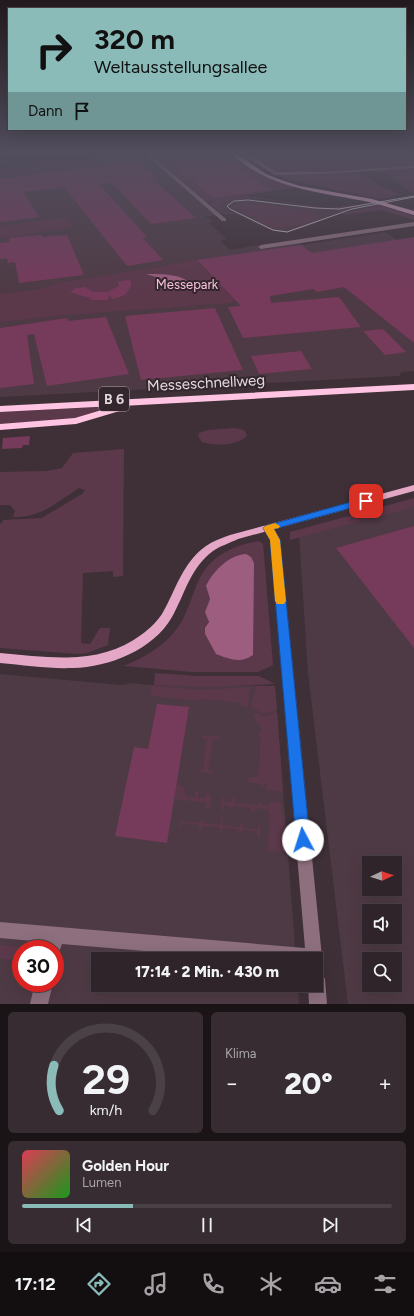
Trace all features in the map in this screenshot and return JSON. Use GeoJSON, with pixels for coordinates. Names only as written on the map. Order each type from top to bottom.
{"type":"FeatureCollection","features":[{"type":"Feature","properties":{"kind":"highway","name":"Messeschnellweg"},"geometry":{"type":"LineString","coordinates":[[0,405],[414,382]]}},
{"type":"Feature","properties":{"kind":"highway","name":"Messeschnellweg"},"geometry":{"type":"LineString","coordinates":[[0,409],[414,387]]}},
{"type":"Feature","properties":{"kind":"highway"},"geometry":{"type":"LineString","coordinates":[[0,427],[59,423],[125,407],[168,400]]}},
{"type":"Feature","properties":{"kind":"main road"},"geometry":{"type":"LineString","coordinates":[[371,201],[414,213]]}},
{"type":"Feature","properties":{"kind":"main road"},"geometry":{"type":"LineString","coordinates":[[0,658],[60,663],[93,662],[128,649],[156,630],[166,616],[186,572],[194,561],[210,548],[228,540],[268,528],[414,488]]}},
{"type":"Feature","properties":{"kind":"street"},"geometry":{"type":"LineString","coordinates":[[202,201],[224,220]]}},
{"type":"Feature","properties":{"kind":"street"},"geometry":{"type":"LineString","coordinates":[[261,248],[414,224]]}},
{"type":"Feature","properties":{"kind":"street"},"geometry":{"type":"LineString","coordinates":[[268,528],[275,540],[313,952]]}},
{"type":"Feature","properties":{"kind":"street"},"geometry":{"type":"LineString","coordinates":[[0,930],[44,940]]}},
{"type":"Feature","properties":{"kind":"street"},"geometry":{"type":"LineString","coordinates":[[64,943],[216,952]]}},
{"type":"Feature","properties":{"kind":"street"},"geometry":{"type":"LineString","coordinates":[[40,1004],[42,992]]}},
{"type":"Feature","properties":{"kind":"street"},"geometry":{"type":"LineString","coordinates":[[317,992],[318,1004]]}},
{"type":"Feature","properties":{"kind":"shaded area"},"geometry":{"type":"Polygon","coordinates":[[[0,201],[202,201],[218,215],[203,217],[208,218],[213,222],[209,223],[227,239],[220,241],[230,250],[258,245],[263,249],[300,243],[303,245],[385,232],[414,251],[414,371],[402,372],[399,376],[0,397],[0,201]]]}},
{"type":"Feature","properties":{"kind":"shaded area"},"geometry":{"type":"Polygon","coordinates":[[[264,201],[323,209],[346,208],[369,204],[373,205],[341,213],[301,229],[281,232],[267,229],[236,214],[227,215],[219,213],[217,210],[226,202],[264,201]]]}},
{"type":"Feature","properties":{"kind":"shaded area"},"geometry":{"type":"Polygon","coordinates":[[[146,274],[165,274],[179,277],[190,283],[192,288],[146,274]]]}},
{"type":"Feature","properties":{"kind":"shaded area"},"geometry":{"type":"Polygon","coordinates":[[[414,503],[414,1004],[348,1004],[308,673],[299,534],[414,503]]]}},
{"type":"Feature","properties":{"kind":"shaded area"},"geometry":{"type":"Polygon","coordinates":[[[246,554],[251,557],[254,563],[253,655],[248,658],[235,660],[216,654],[205,634],[205,628],[209,622],[205,612],[210,599],[206,586],[209,580],[222,565],[234,557],[246,554]]]}},
{"type":"Feature","properties":{"kind":"shaded area"},"geometry":{"type":"Polygon","coordinates":[[[0,674],[121,685],[132,683],[147,685],[275,686],[295,952],[91,952],[91,992],[298,992],[299,1004],[0,1004],[0,674]]]}},
{"type":"Feature","properties":{"kind":"green space"},"geometry":{"type":"Polygon","coordinates":[[[209,201],[231,201],[225,203],[217,210],[210,204],[214,202],[209,201]]]}},
{"type":"Feature","properties":{"kind":"green space"},"geometry":{"type":"Polygon","coordinates":[[[274,201],[279,201],[326,208],[369,204],[346,208],[323,209],[274,201]]]}},
{"type":"Feature","properties":{"kind":"green space"},"geometry":{"type":"Polygon","coordinates":[[[238,203],[282,206],[307,211],[321,216],[318,219],[301,225],[282,228],[271,227],[233,207],[238,203]]]}},
{"type":"Feature","properties":{"kind":"green space"},"geometry":{"type":"Polygon","coordinates":[[[380,205],[414,216],[414,220],[381,210],[344,215],[343,213],[380,205]]]}},
{"type":"Feature","properties":{"kind":"green space"},"geometry":{"type":"Polygon","coordinates":[[[66,217],[74,227],[0,238],[0,226],[66,217]]]}},
{"type":"Feature","properties":{"kind":"green space","name":"Messepark"},"geometry":{"type":"Polygon","coordinates":[[[195,259],[235,300],[231,303],[64,315],[0,322],[0,294],[41,289],[58,283],[171,265],[195,259]]]}},
{"type":"Feature","properties":{"kind":"green space"},"geometry":{"type":"Polygon","coordinates":[[[119,406],[77,419],[0,426],[0,412],[119,406]]]}},
{"type":"Feature","properties":{"kind":"green space"},"geometry":{"type":"Polygon","coordinates":[[[235,428],[244,430],[247,435],[241,440],[230,444],[218,445],[202,442],[198,436],[199,433],[208,430],[235,428]]]}},
{"type":"Feature","properties":{"kind":"green space"},"geometry":{"type":"Polygon","coordinates":[[[124,449],[123,576],[113,577],[113,571],[83,573],[81,643],[90,644],[100,628],[110,628],[108,645],[87,653],[78,654],[0,648],[0,524],[3,520],[42,518],[82,494],[85,490],[79,488],[56,504],[32,515],[13,517],[15,511],[10,505],[0,505],[0,472],[47,471],[62,468],[73,453],[124,449]]]}},
{"type":"Feature","properties":{"kind":"green space"},"geometry":{"type":"Polygon","coordinates":[[[414,498],[414,507],[290,540],[290,532],[414,498]]]}},
{"type":"Feature","properties":{"kind":"green space"},"geometry":{"type":"Polygon","coordinates":[[[259,541],[263,544],[273,665],[258,672],[192,672],[124,666],[154,650],[173,634],[184,616],[202,573],[215,559],[231,549],[259,541]],[[246,554],[234,557],[222,565],[209,580],[206,586],[210,599],[205,612],[209,620],[205,634],[210,643],[246,554]]]}},
{"type":"Feature","properties":{"kind":"green space"},"geometry":{"type":"Polygon","coordinates":[[[155,673],[198,676],[259,676],[275,684],[210,687],[154,685],[155,673]]]}},
{"type":"Feature","properties":{"kind":"green space"},"geometry":{"type":"Polygon","coordinates":[[[152,686],[200,690],[250,687],[248,707],[241,706],[241,703],[204,699],[198,701],[153,696],[150,693],[152,686]]]}},
{"type":"Feature","properties":{"kind":"green space"},"geometry":{"type":"Polygon","coordinates":[[[256,686],[275,686],[277,710],[265,714],[251,707],[256,686]]]}},
{"type":"Feature","properties":{"kind":"green space"},"geometry":{"type":"Polygon","coordinates":[[[256,712],[265,717],[277,712],[283,792],[267,790],[267,784],[264,784],[262,789],[261,784],[248,782],[249,777],[258,777],[261,737],[258,736],[259,731],[261,731],[259,723],[253,718],[256,712]]]}},
{"type":"Feature","properties":{"kind":"green space"},"geometry":{"type":"Polygon","coordinates":[[[203,735],[219,736],[219,739],[213,739],[208,770],[213,771],[211,773],[199,772],[198,770],[203,770],[205,756],[200,754],[205,754],[207,739],[202,738],[203,735]]]}},
{"type":"Feature","properties":{"kind":"green space"},"geometry":{"type":"Polygon","coordinates":[[[176,785],[183,786],[185,789],[185,796],[195,797],[195,791],[199,792],[198,797],[205,798],[206,792],[209,793],[211,797],[210,807],[206,809],[206,803],[174,799],[176,785]]]}},
{"type":"Feature","properties":{"kind":"green space"},"geometry":{"type":"Polygon","coordinates":[[[225,796],[224,802],[232,802],[233,797],[235,797],[235,803],[258,805],[259,802],[261,805],[269,806],[269,801],[281,803],[288,852],[268,851],[270,816],[268,810],[255,808],[255,811],[251,811],[251,808],[234,806],[233,809],[230,809],[231,806],[224,805],[223,811],[221,809],[222,799],[225,796]]]}},
{"type":"Feature","properties":{"kind":"green space"},"geometry":{"type":"Polygon","coordinates":[[[182,816],[182,821],[200,823],[200,820],[203,820],[203,823],[220,825],[221,819],[223,819],[222,825],[240,827],[240,824],[243,824],[243,828],[258,829],[258,823],[261,833],[257,838],[257,831],[243,830],[243,833],[239,833],[237,829],[222,828],[220,834],[220,827],[202,826],[202,830],[199,830],[199,825],[182,823],[181,830],[179,827],[182,816]]]}},
{"type":"Feature","properties":{"kind":"green space"},"geometry":{"type":"Polygon","coordinates":[[[0,945],[12,946],[12,960],[0,959],[0,945]]]}},
{"type":"Feature","properties":{"kind":"building"},"geometry":{"type":"Polygon","coordinates":[[[0,201],[29,201],[39,217],[0,222],[0,201]]]}},
{"type":"Feature","properties":{"kind":"building"},"geometry":{"type":"Polygon","coordinates":[[[75,201],[114,201],[147,237],[143,238],[163,260],[127,266],[75,201]]]}},
{"type":"Feature","properties":{"kind":"building"},"geometry":{"type":"Polygon","coordinates":[[[129,201],[177,201],[196,218],[151,224],[129,201]]]}},
{"type":"Feature","properties":{"kind":"building"},"geometry":{"type":"Polygon","coordinates":[[[42,235],[42,237],[67,235],[84,275],[19,283],[15,262],[8,263],[7,258],[0,259],[0,243],[10,242],[9,238],[42,235]]]}},
{"type":"Feature","properties":{"kind":"building"},"geometry":{"type":"Polygon","coordinates":[[[414,237],[414,343],[344,287],[317,292],[313,289],[270,296],[271,303],[339,297],[361,327],[243,338],[228,307],[241,306],[197,260],[301,245],[312,253],[414,237]]]}},
{"type":"Feature","properties":{"kind":"building"},"geometry":{"type":"Polygon","coordinates":[[[128,280],[131,281],[131,286],[125,295],[113,299],[109,295],[108,300],[90,300],[92,298],[70,292],[74,290],[72,289],[85,287],[93,292],[107,292],[119,286],[118,282],[128,280]]]}},
{"type":"Feature","properties":{"kind":"building"},"geometry":{"type":"Polygon","coordinates":[[[215,308],[243,370],[141,380],[125,316],[215,308]]]}},
{"type":"Feature","properties":{"kind":"building"},"geometry":{"type":"Polygon","coordinates":[[[106,317],[129,374],[47,386],[34,334],[27,335],[34,384],[0,388],[0,328],[67,318],[68,321],[106,317]]]}},
{"type":"Feature","properties":{"kind":"building"},"geometry":{"type":"Polygon","coordinates":[[[383,329],[406,352],[385,355],[363,331],[383,329]]]}},
{"type":"Feature","properties":{"kind":"building"},"geometry":{"type":"Polygon","coordinates":[[[301,351],[312,369],[259,374],[251,356],[301,351]]]}},
{"type":"Feature","properties":{"kind":"building"},"geometry":{"type":"Polygon","coordinates":[[[30,436],[29,445],[23,445],[22,448],[2,449],[3,438],[30,436]]]}},
{"type":"Feature","properties":{"kind":"building"},"geometry":{"type":"Polygon","coordinates":[[[414,526],[414,648],[336,548],[414,526]]]}},
{"type":"Feature","properties":{"kind":"building"},"geometry":{"type":"Polygon","coordinates":[[[157,704],[189,707],[167,843],[115,836],[134,747],[148,749],[157,704]]]}},
{"type":"Feature","properties":{"kind":"tram line"},"geometry":{"type":"LineString","coordinates":[[236,201],[227,206],[230,209],[273,230],[287,232],[352,209],[394,201]]}},
{"type":"Feature","properties":{"kind":"tram line"},"geometry":{"type":"LineString","coordinates":[[255,201],[315,208],[339,209],[386,201]]}},
{"type":"Feature","properties":{"kind":"slow traffic"},"geometry":{"type":"LineString","coordinates":[[275,526],[268,528],[275,540],[281,601]]}},
{"type":"Feature","properties":{"kind":"route"},"geometry":{"type":"LineString","coordinates":[[303,840],[275,540],[268,528],[366,501]]}}]}
